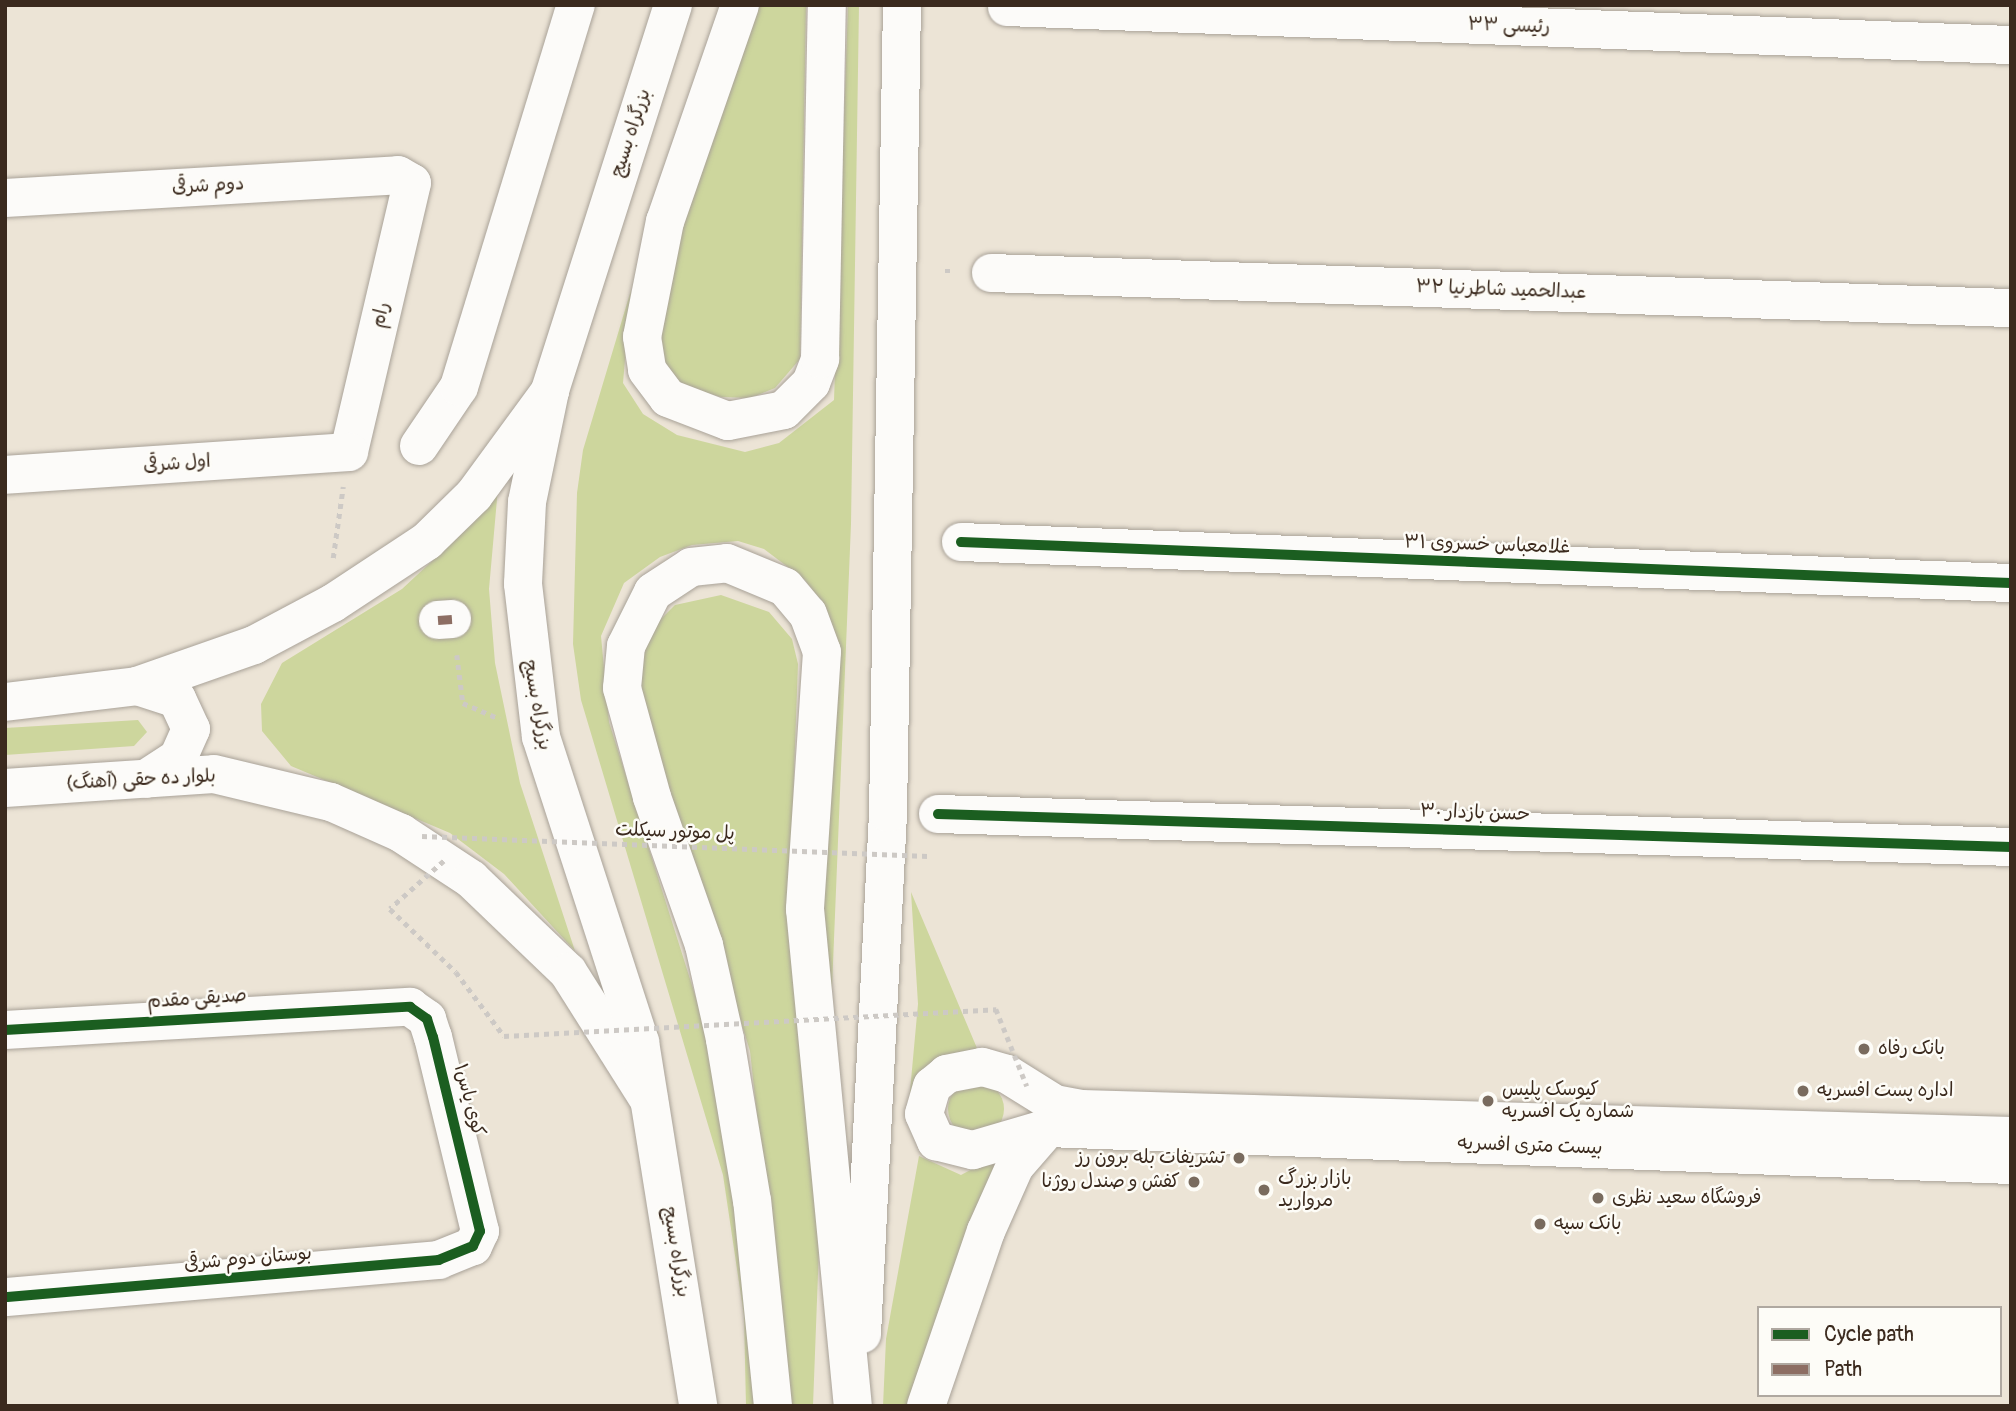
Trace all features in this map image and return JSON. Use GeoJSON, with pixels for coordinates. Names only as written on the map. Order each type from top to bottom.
{"type":"FeatureCollection","features":[{"type":"Feature","properties":{"kind":"main road"},"geometry":{"type":"LineString","coordinates":[[419,446],[459,387],[576,5]]}},
{"type":"Feature","properties":{"kind":"main road","name":"بزرگراه بسیج"},"geometry":{"type":"LineString","coordinates":[[673,5],[550,391],[527,502],[523,584],[541,737],[640,1042],[698,1406]]}},
{"type":"Feature","properties":{"kind":"main road"},"geometry":{"type":"LineString","coordinates":[[740,5],[665,221],[642,337],[647,369],[668,398],[728,421],[785,410],[811,383],[820,359],[827,5]]}},
{"type":"Feature","properties":{"kind":"main road"},"geometry":{"type":"LineString","coordinates":[[855,1406],[888,813],[902,5]]}},
{"type":"Feature","properties":{"kind":"main road","name":"رئیسی ۳۳"},"geometry":{"type":"LineString","coordinates":[[1007,7],[2011,45]]}},
{"type":"Feature","properties":{"kind":"main road","name":"دوم شرقی"},"geometry":{"type":"LineString","coordinates":[[5,198],[410,179]]}},
{"type":"Feature","properties":{"kind":"main road","name":"رام"},"geometry":{"type":"LineString","coordinates":[[349,452],[410,179]]}},
{"type":"Feature","properties":{"kind":"main road","name":"عبدالحمید شاطرنیا ۳۲"},"geometry":{"type":"LineString","coordinates":[[990,273],[2011,308]]}},
{"type":"Feature","properties":{"kind":"main road"},"geometry":{"type":"LineString","coordinates":[[5,702],[137,686],[254,645],[427,541],[494,471],[550,391]]}},
{"type":"Feature","properties":{"kind":"main road","name":"اول شرقی"},"geometry":{"type":"LineString","coordinates":[[5,475],[349,452]]}},
{"type":"Feature","properties":{"kind":"main road","name":"غلامعباس خسروی ۳۱"},"geometry":{"type":"LineString","coordinates":[[961,542],[2011,583]]}},
{"type":"Feature","properties":{"kind":"main road"},"geometry":{"type":"LineString","coordinates":[[773,1406],[752,1201],[724,1039],[704,945],[652,797],[622,688],[626,646],[653,592],[691,567],[727,563],[785,587],[808,614],[822,652],[805,909],[855,1406]]}},
{"type":"Feature","properties":{"kind":"main road"},"geometry":{"type":"LineString","coordinates":[[137,686],[177,699],[191,729],[178,758],[146,779]]}},
{"type":"Feature","properties":{"kind":"main road","name":"بلوار ده حقی (آهنگ)"},"geometry":{"type":"LineString","coordinates":[[5,788],[214,774],[254,779],[331,802],[433,849],[509,912],[568,972],[649,1100]]}},
{"type":"Feature","properties":{"kind":"main road","name":"حسن بازدار ۳۰"},"geometry":{"type":"LineString","coordinates":[[938,814],[2011,847]]}},
{"type":"Feature","properties":{"kind":"main road","name":"صدیقی مقدم"},"geometry":{"type":"LineString","coordinates":[[5,1030],[391,1003]]}},
{"type":"Feature","properties":{"kind":"main road","name":"کوی یاس۱"},"geometry":{"type":"LineString","coordinates":[[391,1003],[427,1019],[477,1197],[481,1231]]}},
{"type":"Feature","properties":{"kind":"main road","name":"بیست متری افسریه"},"geometry":{"type":"LineString","coordinates":[[2011,1136],[1081,1110],[1055,1104],[1027,1086],[982,1067],[947,1074],[925,1099],[927,1129],[936,1142],[973,1150],[1048,1128],[2011,1165]]}},
{"type":"Feature","properties":{"kind":"main road"},"geometry":{"type":"LineString","coordinates":[[926,1406],[996,1209],[1015,1166],[1048,1128]]}},
{"type":"Feature","properties":{"kind":"main road","name":"بوستان دوم شرقی"},"geometry":{"type":"LineString","coordinates":[[5,1297],[439,1260],[473,1246],[481,1231]]}},
{"type":"Feature","properties":{"kind":"path"},"geometry":{"type":"LineString","coordinates":[[343,565],[332,558],[349,452]]}},
{"type":"Feature","properties":{"kind":"path"},"geometry":{"type":"LineString","coordinates":[[445,620],[463,703],[541,737]]}},
{"type":"Feature","properties":{"kind":"path"},"geometry":{"type":"LineString","coordinates":[[433,849],[390,909],[456,972],[504,1037],[996,1009],[1027,1086]]}},
{"type":"Feature","properties":{"kind":"green space"},"geometry":{"type":"Polygon","coordinates":[[[753,5],[806,5],[800,359],[775,388],[750,398],[721,397],[684,387],[666,371],[659,352],[674,246],[753,5]]]}},
{"type":"Feature","properties":{"kind":"green space"},"geometry":{"type":"Polygon","coordinates":[[[848,5],[859,5],[851,524],[830,1037],[821,878],[824,606],[805,580],[764,549],[738,541],[692,545],[660,557],[624,583],[601,636],[609,722],[702,1017],[736,1197],[761,1406],[746,1406],[744,1316],[723,1175],[581,700],[573,644],[577,493],[583,450],[631,290],[623,383],[643,414],[677,435],[745,452],[779,443],[834,400],[848,5]]]}},
{"type":"Feature","properties":{"kind":"green space"},"geometry":{"type":"Polygon","coordinates":[[[498,488],[489,589],[495,663],[520,783],[575,951],[504,874],[450,833],[291,766],[262,731],[261,704],[282,663],[402,589],[473,523],[498,488]]]}},
{"type":"Feature","properties":{"kind":"green space"},"geometry":{"type":"Polygon","coordinates":[[[721,595],[769,612],[792,639],[798,664],[789,912],[820,1221],[813,1406],[788,1406],[750,1051],[637,688],[636,662],[651,629],[675,605],[721,595]]]}},
{"type":"Feature","properties":{"kind":"green space"},"geometry":{"type":"Polygon","coordinates":[[[138,720],[147,732],[134,746],[5,755],[5,728],[138,720]]]}},
{"type":"Feature","properties":{"kind":"green space"},"geometry":{"type":"Polygon","coordinates":[[[911,892],[982,1060],[908,1113],[918,1004],[911,892]]]}},
{"type":"Feature","properties":{"kind":"green space"},"geometry":{"type":"Polygon","coordinates":[[[970,1081],[982,1081],[996,1089],[1004,1103],[1002,1120],[996,1129],[982,1137],[970,1137],[953,1125],[948,1115],[948,1103],[960,1086],[970,1081]]]}},
{"type":"Feature","properties":{"kind":"green space"},"geometry":{"type":"Polygon","coordinates":[[[1006,1151],[912,1406],[883,1406],[886,1339],[919,1156],[961,1175],[1006,1151]]]}},
{"type":"Feature","properties":{"kind":"marked path"},"geometry":{"type":"LineString","coordinates":[[438,620],[452,619]]}},
{"type":"Feature","properties":{"kind":"cycle path"},"geometry":{"type":"LineString","coordinates":[[961,542],[2011,583]]}},
{"type":"Feature","properties":{"kind":"cycle path"},"geometry":{"type":"LineString","coordinates":[[938,814],[2011,847]]}},
{"type":"Feature","properties":{"kind":"cycle path"},"geometry":{"type":"LineString","coordinates":[[5,1030],[410,1007],[427,1019],[433,1037],[480,1231],[473,1246],[439,1260],[5,1297]]}},
{"type":"Feature","properties":{"kind":"place","name":"بانک رفاه"},"geometry":{"type":"Point","coordinates":[1864,1049]}},
{"type":"Feature","properties":{"kind":"place","name":"اداره پست افسریه"},"geometry":{"type":"Point","coordinates":[1803,1091]}},
{"type":"Feature","properties":{"kind":"place","name":"کیوسک پلیس شماره یک افسریه"},"geometry":{"type":"Point","coordinates":[1488,1101]}},
{"type":"Feature","properties":{"kind":"place","name":"تشریفات بله برون رز"},"geometry":{"type":"Point","coordinates":[1239,1158]}},
{"type":"Feature","properties":{"kind":"place","name":"کفش و صندل روژنا"},"geometry":{"type":"Point","coordinates":[1194,1182]}},
{"type":"Feature","properties":{"kind":"place","name":"بازار بزرگ مروارید"},"geometry":{"type":"Point","coordinates":[1264,1190]}},
{"type":"Feature","properties":{"kind":"place","name":"فروشگاه سعید نظری"},"geometry":{"type":"Point","coordinates":[1598,1198]}},
{"type":"Feature","properties":{"kind":"place","name":"بانک سپه"},"geometry":{"type":"Point","coordinates":[1540,1224]}}]}
